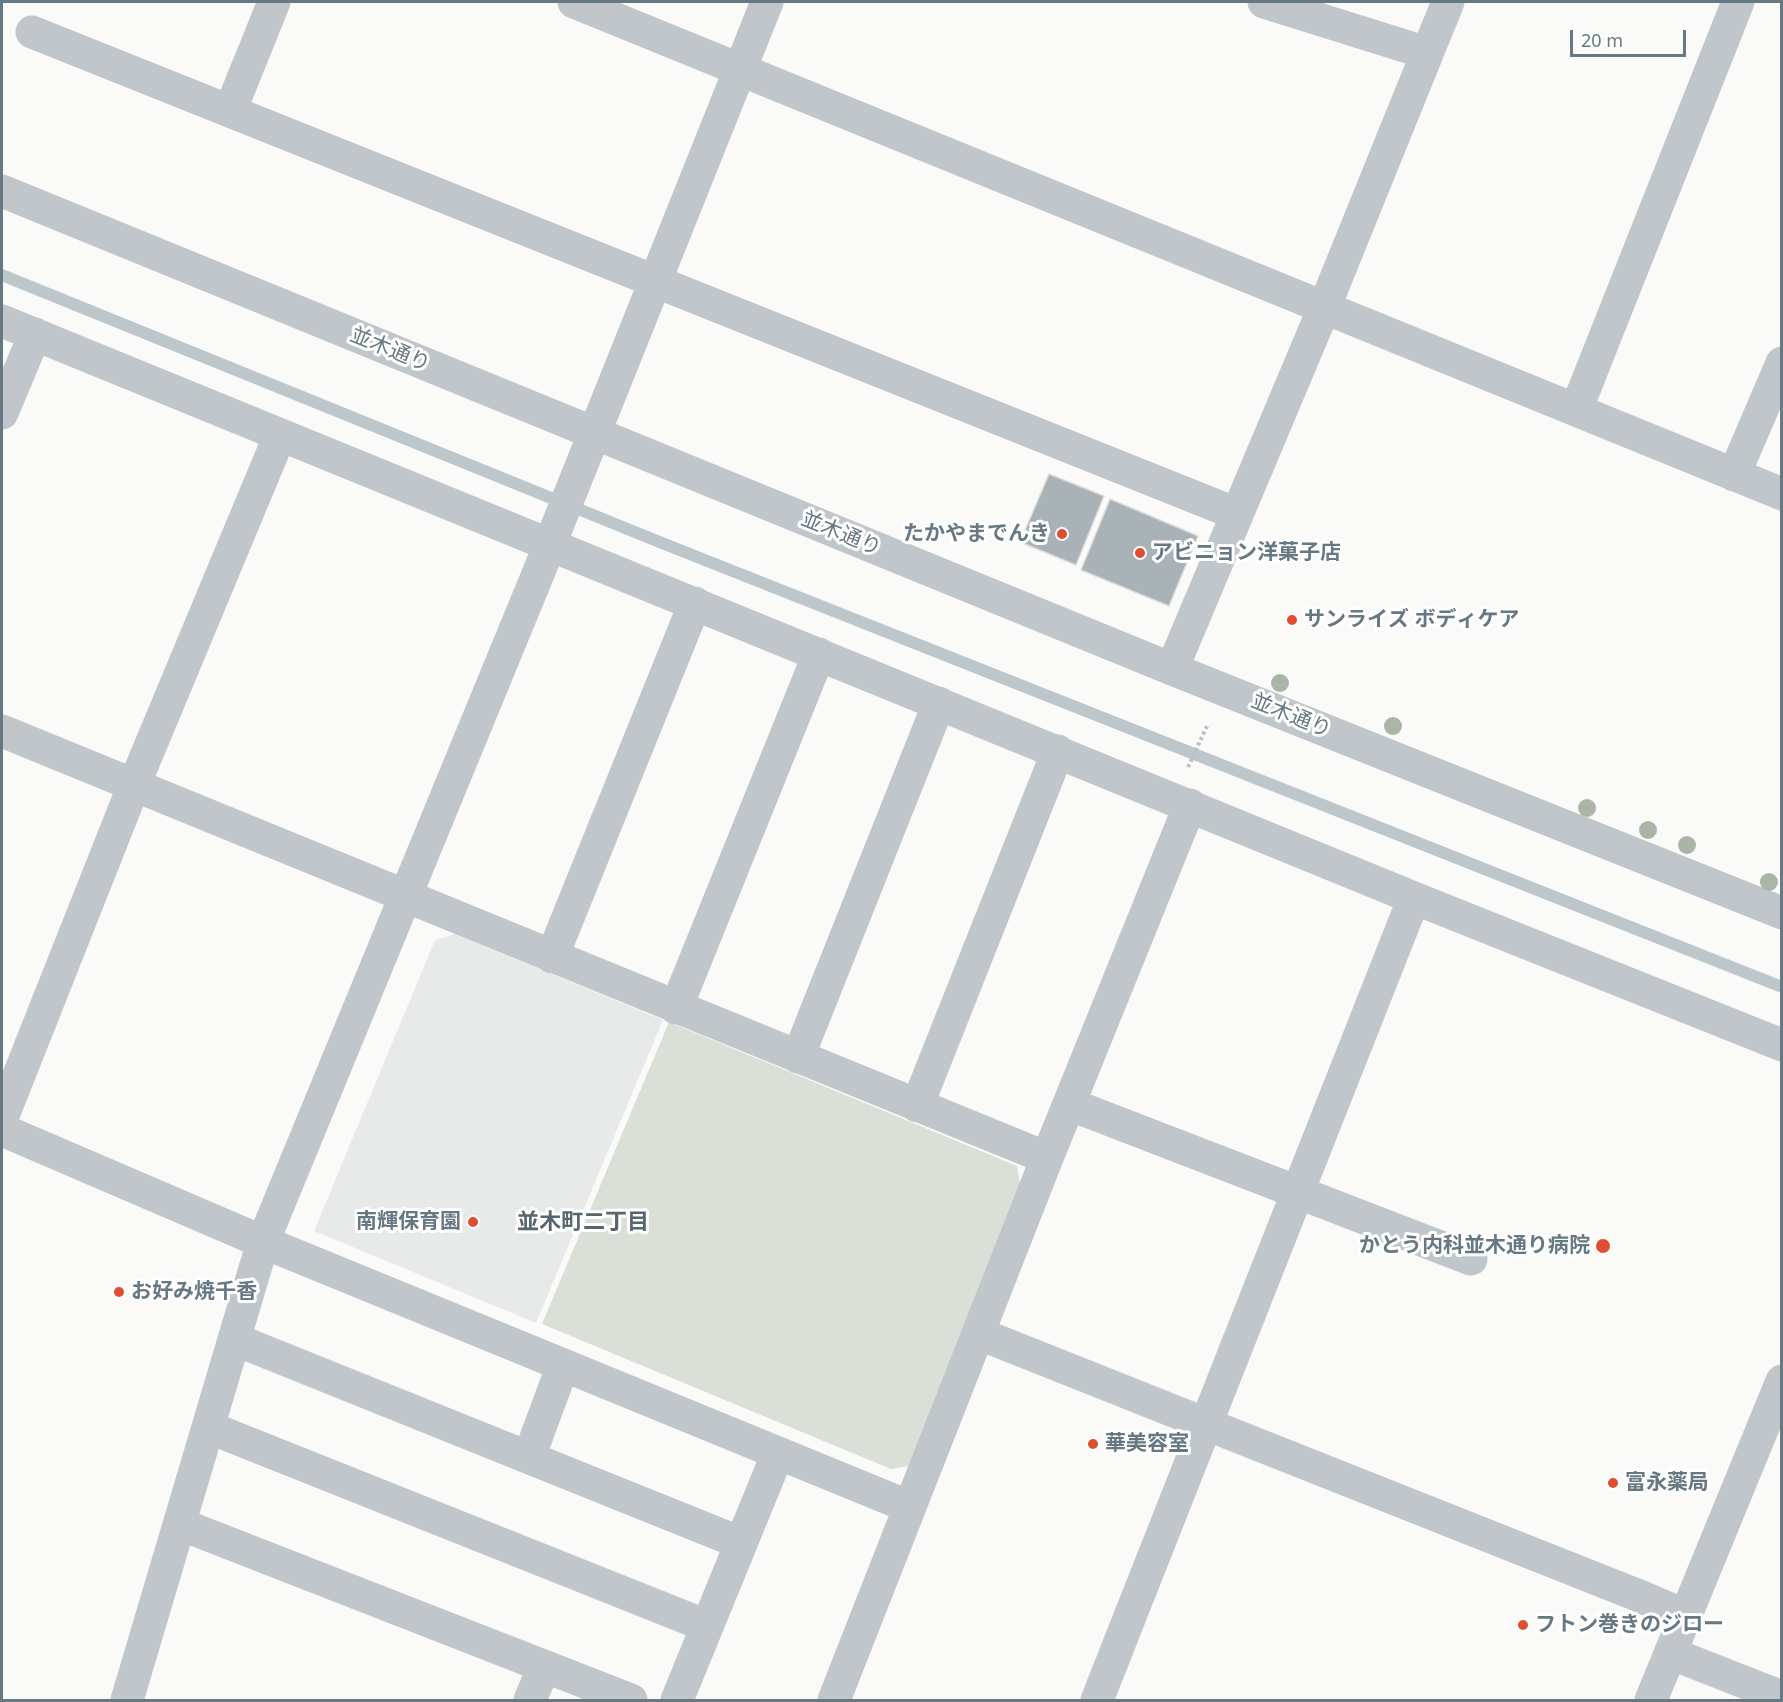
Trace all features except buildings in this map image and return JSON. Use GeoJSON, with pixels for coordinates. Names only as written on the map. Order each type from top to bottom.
{"type":"FeatureCollection","features":[{"type":"Feature","properties":{"kind":"street"},"geometry":{"type":"LineString","coordinates":[[230,111],[274,2]]}},
{"type":"Feature","properties":{"kind":"street"},"geometry":{"type":"LineString","coordinates":[[574,2],[1782,494]]}},
{"type":"Feature","properties":{"kind":"street"},"geometry":{"type":"LineString","coordinates":[[127,1701],[263,1242],[406,898],[767,2]]}},
{"type":"Feature","properties":{"kind":"street"},"geometry":{"type":"LineString","coordinates":[[1264,2],[1427,54]]}},
{"type":"Feature","properties":{"kind":"street"},"geometry":{"type":"LineString","coordinates":[[1172,669],[1324,308],[1448,2]]}},
{"type":"Feature","properties":{"kind":"street"},"geometry":{"type":"LineString","coordinates":[[1576,410],[1738,2]]}},
{"type":"Feature","properties":{"kind":"street"},"geometry":{"type":"LineString","coordinates":[[32,32],[1237,514]]}},
{"type":"Feature","properties":{"kind":"street","name":"並木通り"},"geometry":{"type":"LineString","coordinates":[[2,191],[1172,669],[1782,913]]}},
{"type":"Feature","properties":{"kind":"street"},"geometry":{"type":"LineString","coordinates":[[2,321],[280,435],[554,533],[695,603],[1058,751],[1187,789],[1414,898],[1782,1045]]}},
{"type":"Feature","properties":{"kind":"street"},"geometry":{"type":"LineString","coordinates":[[2,413],[35,334]]}},
{"type":"Feature","properties":{"kind":"street"},"geometry":{"type":"LineString","coordinates":[[1734,475],[1782,363]]}},
{"type":"Feature","properties":{"kind":"street"},"geometry":{"type":"LineString","coordinates":[[2,1118],[134,785],[280,435]]}},
{"type":"Feature","properties":{"kind":"street"},"geometry":{"type":"LineString","coordinates":[[552,957],[695,603]]}},
{"type":"Feature","properties":{"kind":"street"},"geometry":{"type":"LineString","coordinates":[[676,1008],[819,654]]}},
{"type":"Feature","properties":{"kind":"street"},"geometry":{"type":"LineString","coordinates":[[798,1057],[939,703]]}},
{"type":"Feature","properties":{"kind":"street"},"geometry":{"type":"LineString","coordinates":[[2,731],[1047,1158]]}},
{"type":"Feature","properties":{"kind":"street"},"geometry":{"type":"LineString","coordinates":[[917,1106],[1058,751]]}},
{"type":"Feature","properties":{"kind":"street"},"geometry":{"type":"LineString","coordinates":[[834,1701],[980,1334],[1187,789]]}},
{"type":"Feature","properties":{"kind":"street"},"geometry":{"type":"LineString","coordinates":[[1097,1701],[1414,898]]}},
{"type":"Feature","properties":{"kind":"street"},"geometry":{"type":"LineString","coordinates":[[1069,1104],[1297,1194],[1471,1259]]}},
{"type":"Feature","properties":{"kind":"street"},"geometry":{"type":"LineString","coordinates":[[2,1130],[263,1242],[910,1507]]}},
{"type":"Feature","properties":{"kind":"street"},"geometry":{"type":"LineString","coordinates":[[980,1334],[1686,1616]]}},
{"type":"Feature","properties":{"kind":"street"},"geometry":{"type":"LineString","coordinates":[[234,1339],[741,1543]]}},
{"type":"Feature","properties":{"kind":"street"},"geometry":{"type":"LineString","coordinates":[[529,1457],[563,1365]]}},
{"type":"Feature","properties":{"kind":"street"},"geometry":{"type":"LineString","coordinates":[[1651,1701],[1782,1381]]}},
{"type":"Feature","properties":{"kind":"street"},"geometry":{"type":"LineString","coordinates":[[208,1427],[707,1626]]}},
{"type":"Feature","properties":{"kind":"street"},"geometry":{"type":"LineString","coordinates":[[677,1701],[778,1453]]}},
{"type":"Feature","properties":{"kind":"street"},"geometry":{"type":"LineString","coordinates":[[180,1524],[631,1701]]}},
{"type":"Feature","properties":{"kind":"street"},"geometry":{"type":"LineString","coordinates":[[1670,1653],[1782,1697]]}},
{"type":"Feature","properties":{"kind":"street"},"geometry":{"type":"LineString","coordinates":[[530,1701],[544,1667]]}},
{"type":"Feature","properties":{"kind":"path"},"geometry":{"type":"LineString","coordinates":[[1187,789],[1201,738],[1208,724]]}},
{"type":"Feature","properties":{"kind":"shaded area"},"geometry":{"type":"Polygon","coordinates":[[[455,934],[663,1020],[536,1323],[314,1231],[435,940],[455,934]]]}},
{"type":"Feature","properties":{"kind":"shaded area"},"geometry":{"type":"Polygon","coordinates":[[[669,1022],[1017,1166],[1020,1184],[909,1466],[891,1469],[542,1324],[669,1022]]]}},
{"type":"Feature","properties":{"kind":"waterway"},"geometry":{"type":"LineString","coordinates":[[2,275],[662,543],[1782,987]]}},
{"type":"Feature","properties":{"kind":"place","name":"たかやまでんき"},"geometry":{"type":"Point","coordinates":[1062,534]}},
{"type":"Feature","properties":{"kind":"place","name":"アビニョン洋菓子店"},"geometry":{"type":"Point","coordinates":[1140,553]}},
{"type":"Feature","properties":{"kind":"place","name":"サンライズ ボディケア"},"geometry":{"type":"Point","coordinates":[1292,620]}},
{"type":"Feature","properties":{"kind":"place","name":"南輝保育園"},"geometry":{"type":"Point","coordinates":[473,1222]}},
{"type":"Feature","properties":{"kind":"place","name":"かとう内科並木通り病院"},"geometry":{"type":"Point","coordinates":[1603,1246]}},
{"type":"Feature","properties":{"kind":"place","name":"お好み焼千香"},"geometry":{"type":"Point","coordinates":[119,1292]}},
{"type":"Feature","properties":{"kind":"place","name":"華美容室"},"geometry":{"type":"Point","coordinates":[1093,1444]}},
{"type":"Feature","properties":{"kind":"place","name":"富永薬局"},"geometry":{"type":"Point","coordinates":[1613,1483]}},
{"type":"Feature","properties":{"kind":"place","name":"フトン巻きのジロー"},"geometry":{"type":"Point","coordinates":[1523,1625]}},
{"type":"Feature","properties":{"kind":"district","name":"並木町二丁目"},"geometry":{"type":"Point","coordinates":[583,1223]}}]}
